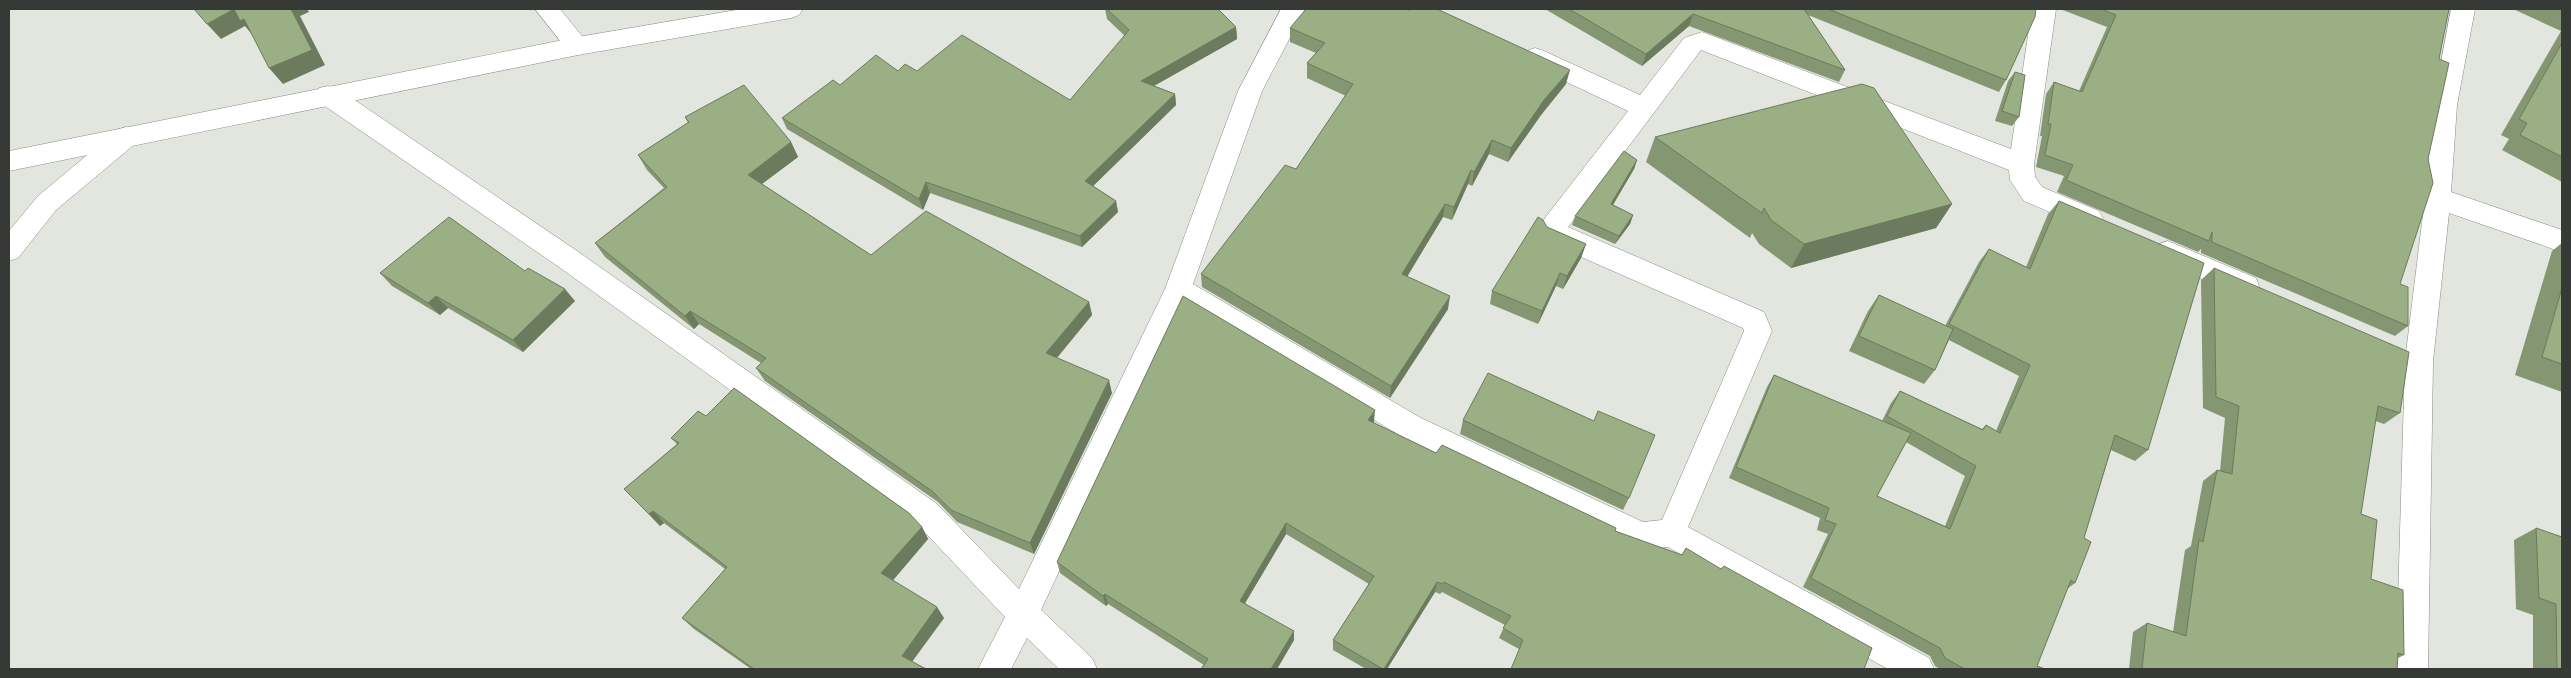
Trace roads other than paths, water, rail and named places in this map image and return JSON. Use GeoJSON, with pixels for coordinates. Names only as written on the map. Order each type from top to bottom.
{"type":"FeatureCollection","features":[{"type":"Feature","properties":{"kind":"street"},"geometry":{"type":"LineString","coordinates":[[547,9],[578,46]]}},
{"type":"Feature","properties":{"kind":"street"},"geometry":{"type":"LineString","coordinates":[[9,161],[578,46],[791,9]]}},
{"type":"Feature","properties":{"kind":"street"},"geometry":{"type":"LineString","coordinates":[[994,669],[1023,614],[1178,289],[1250,91],[1293,9]]}},
{"type":"Feature","properties":{"kind":"street"},"geometry":{"type":"LineString","coordinates":[[2044,9],[2021,164],[2023,180],[2033,194],[2114,229]]}},
{"type":"Feature","properties":{"kind":"street"},"geometry":{"type":"LineString","coordinates":[[2412,669],[2419,361],[2438,198],[2445,105],[2463,9]]}},
{"type":"Feature","properties":{"kind":"street"},"geometry":{"type":"LineString","coordinates":[[1671,532],[1758,331],[1758,325],[1754,320],[1553,231],[1554,226],[1642,107],[1693,44],[1702,41],[2021,164]]}},
{"type":"Feature","properties":{"kind":"street"},"geometry":{"type":"LineString","coordinates":[[1518,50],[1642,107]]}},
{"type":"Feature","properties":{"kind":"street"},"geometry":{"type":"LineString","coordinates":[[328,96],[568,259],[927,514],[1023,614],[1081,669]]}},
{"type":"Feature","properties":{"kind":"street"},"geometry":{"type":"LineString","coordinates":[[9,250],[47,202],[126,138]]}},
{"type":"Feature","properties":{"kind":"street"},"geometry":{"type":"LineString","coordinates":[[2438,198],[2562,242]]}},
{"type":"Feature","properties":{"kind":"street"},"geometry":{"type":"LineString","coordinates":[[2150,244],[2266,295]]}},
{"type":"Feature","properties":{"kind":"street"},"geometry":{"type":"LineString","coordinates":[[1178,289],[1411,427],[1641,536],[1671,532],[1918,669]]}},
{"type":"Feature","properties":{"kind":"street"},"geometry":{"type":"LineString","coordinates":[[2392,349],[2419,361]]}}]}
